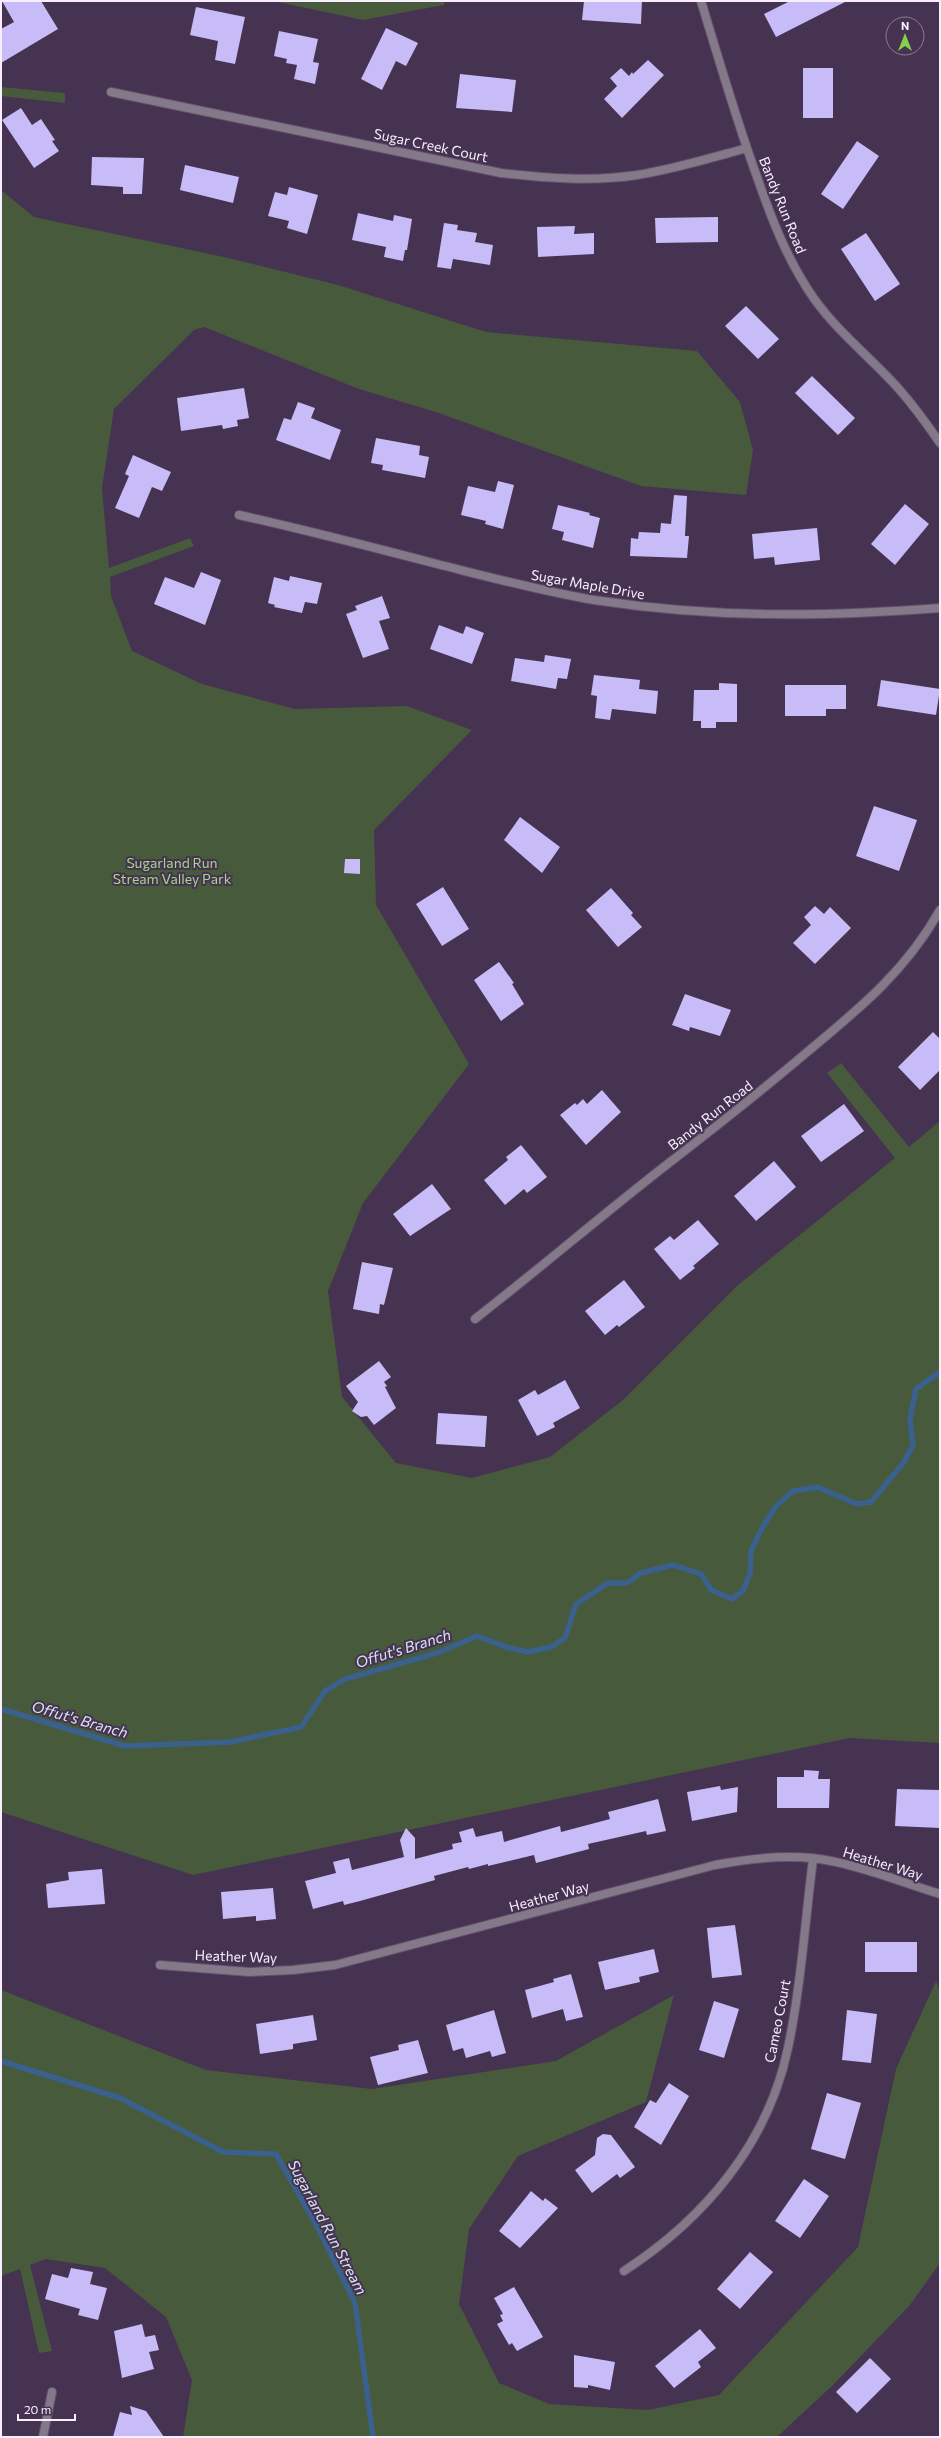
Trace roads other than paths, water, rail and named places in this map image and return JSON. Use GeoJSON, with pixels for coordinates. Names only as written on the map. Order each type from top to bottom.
{"type":"FeatureCollection","features":[{"type":"Feature","properties":{"kind":"street","name":"Bandy Run Road"},"geometry":{"type":"LineString","coordinates":[[701,1],[747,148],[776,231],[793,266],[815,300],[840,331],[897,387],[925,421],[940,443]]}},
{"type":"Feature","properties":{"kind":"street","name":"Sugar Creek Court"},"geometry":{"type":"LineString","coordinates":[[111,92],[501,173],[545,178],[590,179],[636,175],[686,165],[747,148]]}},
{"type":"Feature","properties":{"kind":"street","name":"Sugar Maple Drive"},"geometry":{"type":"LineString","coordinates":[[240,516],[519,585],[593,600],[656,608],[733,614],[810,616],[940,608]]}},
{"type":"Feature","properties":{"kind":"street","name":"Bandy Run Road"},"geometry":{"type":"LineString","coordinates":[[475,1319],[609,1209],[726,1120],[873,997],[903,965],[929,929],[940,910]]}},
{"type":"Feature","properties":{"kind":"street","name":"Heather Way"},"geometry":{"type":"LineString","coordinates":[[160,1965],[249,1972],[293,1970],[335,1965],[715,1865],[776,1858],[831,1861],[940,1894]]}},
{"type":"Feature","properties":{"kind":"street","name":"Cameo Court"},"geometry":{"type":"LineString","coordinates":[[624,2271],[654,2252],[686,2226],[713,2196],[738,2164],[760,2126],[776,2088],[788,2049],[795,2007],[813,1859]]}},
{"type":"Feature","properties":{"kind":"street"},"geometry":{"type":"LineString","coordinates":[[43,2437],[52,2392]]}},
{"type":"Feature","properties":{"kind":"waterway","name":"Offut's Branch"},"geometry":{"type":"LineString","coordinates":[[1,1709],[125,1746],[230,1742],[301,1727],[325,1691],[345,1679],[437,1653],[477,1636],[506,1647],[527,1652],[551,1647],[565,1638],[576,1604],[608,1583],[627,1583],[641,1573],[673,1565],[701,1574],[711,1590],[732,1599],[743,1591],[750,1573],[751,1551],[762,1528],[776,1506],[793,1491],[817,1487],[857,1504],[871,1502],[904,1462],[913,1445],[910,1419],[916,1389],[940,1372]]}},
{"type":"Feature","properties":{"kind":"waterway","name":"Sugarland Run Stream"},"geometry":{"type":"LineString","coordinates":[[1,2061],[120,2098],[223,2152],[276,2154],[320,2232],[355,2303],[373,2437]]}},
{"type":"Feature","properties":{"kind":"park label","name":"Sugarland Run Stream Valley Park"},"geometry":{"type":"Point","coordinates":[172,870]}}]}
